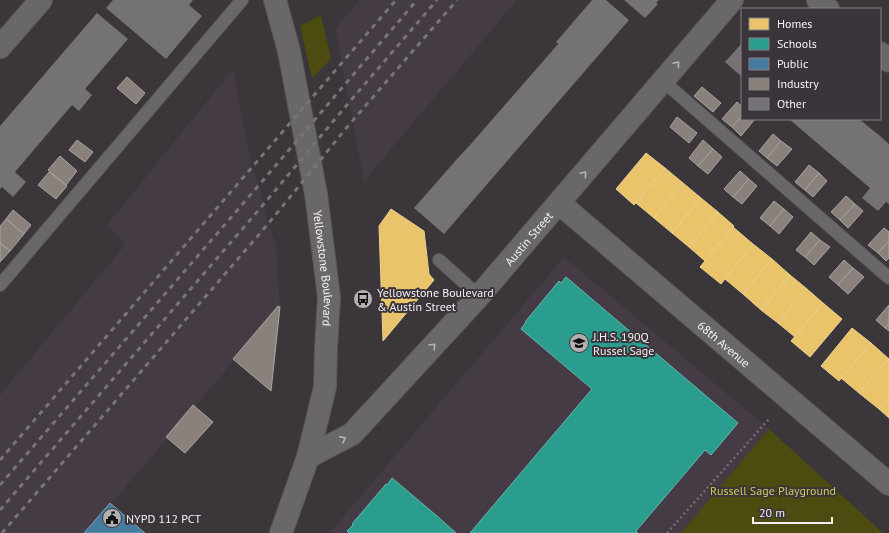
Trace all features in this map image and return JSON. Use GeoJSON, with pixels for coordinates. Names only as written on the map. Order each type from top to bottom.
{"type":"FeatureCollection","features":[{"type":"Feature","properties":{"kind":"street"},"geometry":{"type":"LineString","coordinates":[[0,48],[41,0]]}},
{"type":"Feature","properties":{"kind":"street","name":"Yellowstone Boulevard"},"geometry":{"type":"LineString","coordinates":[[275,0],[289,51],[316,194],[329,297],[325,387],[308,457],[280,529]]}},
{"type":"Feature","properties":{"kind":"street","name":"Austin Street"},"geometry":{"type":"LineString","coordinates":[[308,457],[352,434],[479,296],[732,0]]}},
{"type":"Feature","properties":{"kind":"street"},"geometry":{"type":"LineString","coordinates":[[818,0],[827,8]]}},
{"type":"Feature","properties":{"kind":"street"},"geometry":{"type":"LineString","coordinates":[[881,54],[889,61]]}},
{"type":"Feature","properties":{"kind":"street","name":"68th Avenue"},"geometry":{"type":"LineString","coordinates":[[559,203],[889,484]]}},
{"type":"Feature","properties":{"kind":"lane"},"geometry":{"type":"LineString","coordinates":[[0,285],[242,0]]}},
{"type":"Feature","properties":{"kind":"lane"},"geometry":{"type":"LineString","coordinates":[[663,81],[889,278]]}},
{"type":"Feature","properties":{"kind":"lane"},"geometry":{"type":"LineString","coordinates":[[439,260],[479,296]]}},
{"type":"Feature","properties":{"kind":"path"},"geometry":{"type":"LineString","coordinates":[[667,533],[769,419]]}},
{"type":"Feature","properties":{"kind":"shaded area"},"geometry":{"type":"Polygon","coordinates":[[[360,0],[517,0],[364,181],[335,29],[360,0]]]}},
{"type":"Feature","properties":{"kind":"shaded area"},"geometry":{"type":"Polygon","coordinates":[[[233,69],[252,168],[259,185],[268,224],[276,244],[280,307],[86,533],[0,533],[0,395],[125,245],[107,225],[233,69]]]}},
{"type":"Feature","properties":{"kind":"shaded area","name":"J.H.S. 190Q Russel Sage"},"geometry":{"type":"Polygon","coordinates":[[[564,257],[769,429],[681,533],[333,533],[331,531],[564,257]]]}},
{"type":"Feature","properties":{"kind":"green space"},"geometry":{"type":"Polygon","coordinates":[[[321,15],[331,59],[312,78],[300,26],[321,15]]]}},
{"type":"Feature","properties":{"kind":"green space","name":"Russell Sage Playground"},"geometry":{"type":"Polygon","coordinates":[[[769,429],[883,533],[681,533],[769,429]]]}},
{"type":"Feature","properties":{"kind":"building: Homes"},"geometry":{"type":"Polygon","coordinates":[[[646,153],[665,168],[634,205],[616,189],[646,153]]]}},
{"type":"Feature","properties":{"kind":"building: Homes"},"geometry":{"type":"Polygon","coordinates":[[[665,168],[683,183],[654,218],[636,203],[665,168]]]}},
{"type":"Feature","properties":{"kind":"building: Homes"},"geometry":{"type":"Polygon","coordinates":[[[683,183],[701,198],[672,233],[654,218],[683,183]]]}},
{"type":"Feature","properties":{"kind":"building: Homes"},"geometry":{"type":"Polygon","coordinates":[[[701,198],[718,212],[689,247],[672,233],[701,198]]]}},
{"type":"Feature","properties":{"kind":"building: Homes"},"geometry":{"type":"Polygon","coordinates":[[[391,209],[424,231],[429,274],[434,280],[383,341],[379,226],[391,209]]]}},
{"type":"Feature","properties":{"kind":"building: Homes"},"geometry":{"type":"Polygon","coordinates":[[[718,212],[734,226],[705,261],[689,247],[718,212]]]}},
{"type":"Feature","properties":{"kind":"building: Homes"},"geometry":{"type":"Polygon","coordinates":[[[733,227],[753,244],[721,284],[700,267],[733,227]]]}},
{"type":"Feature","properties":{"kind":"building: Homes"},"geometry":{"type":"Polygon","coordinates":[[[753,244],[772,259],[743,294],[725,279],[753,244]]]}},
{"type":"Feature","properties":{"kind":"building: Homes"},"geometry":{"type":"Polygon","coordinates":[[[772,259],[790,275],[761,310],[743,294],[772,259]]]}},
{"type":"Feature","properties":{"kind":"building: Homes"},"geometry":{"type":"Polygon","coordinates":[[[790,275],[807,289],[778,323],[761,310],[790,275]]]}},
{"type":"Feature","properties":{"kind":"building: Homes"},"geometry":{"type":"Polygon","coordinates":[[[807,289],[823,303],[795,337],[778,323],[807,289]]]}},
{"type":"Feature","properties":{"kind":"building: Homes"},"geometry":{"type":"Polygon","coordinates":[[[823,303],[842,319],[810,357],[791,341],[823,303]]]}},
{"type":"Feature","properties":{"kind":"building: Homes"},"geometry":{"type":"Polygon","coordinates":[[[852,328],[871,343],[839,381],[821,366],[852,328]]]}},
{"type":"Feature","properties":{"kind":"building: Homes"},"geometry":{"type":"Polygon","coordinates":[[[871,343],[889,359],[859,393],[841,378],[871,343]]]}},
{"type":"Feature","properties":{"kind":"building: Homes"},"geometry":{"type":"Polygon","coordinates":[[[889,359],[889,397],[879,409],[859,393],[889,359]]]}},
{"type":"Feature","properties":{"kind":"building: Homes"},"geometry":{"type":"Polygon","coordinates":[[[889,397],[889,418],[879,409],[889,397]]]}},
{"type":"Feature","properties":{"kind":"building: Schools"},"geometry":{"type":"Polygon","coordinates":[[[566,277],[738,423],[711,455],[705,450],[636,531],[638,533],[470,533],[592,389],[521,329],[525,322],[559,281],[561,283],[566,277]]]}},
{"type":"Feature","properties":{"kind":"building: Schools"},"geometry":{"type":"Polygon","coordinates":[[[392,478],[456,533],[349,533],[347,531],[353,525],[352,524],[392,478]]]}},
{"type":"Feature","properties":{"kind":"building: Public","name":"NYPD 112 PCT"},"geometry":{"type":"Polygon","coordinates":[[[110,503],[145,533],[84,533],[110,503]]]}},
{"type":"Feature","properties":{"kind":"building: Industry"},"geometry":{"type":"Polygon","coordinates":[[[127,77],[145,93],[136,104],[117,88],[127,77]]]}},
{"type":"Feature","properties":{"kind":"building: Industry"},"geometry":{"type":"Polygon","coordinates":[[[702,87],[721,103],[713,112],[694,96],[702,87]]]}},
{"type":"Feature","properties":{"kind":"building: Industry"},"geometry":{"type":"Polygon","coordinates":[[[737,102],[741,106],[741,117],[732,127],[722,119],[737,102]]]}},
{"type":"Feature","properties":{"kind":"building: Industry"},"geometry":{"type":"Polygon","coordinates":[[[677,117],[697,133],[689,143],[670,127],[677,117]]]}},
{"type":"Feature","properties":{"kind":"building: Industry"},"geometry":{"type":"Polygon","coordinates":[[[741,117],[741,120],[754,120],[741,136],[732,127],[741,117]]]}},
{"type":"Feature","properties":{"kind":"building: Industry"},"geometry":{"type":"Polygon","coordinates":[[[773,134],[781,141],[767,158],[759,151],[773,134]]]}},
{"type":"Feature","properties":{"kind":"building: Industry"},"geometry":{"type":"Polygon","coordinates":[[[77,140],[93,152],[85,162],[69,150],[77,140]]]}},
{"type":"Feature","properties":{"kind":"building: Industry"},"geometry":{"type":"Polygon","coordinates":[[[703,140],[713,149],[698,166],[689,158],[703,140]]]}},
{"type":"Feature","properties":{"kind":"building: Industry"},"geometry":{"type":"Polygon","coordinates":[[[781,141],[792,149],[777,166],[767,158],[781,141]]]}},
{"type":"Feature","properties":{"kind":"building: Industry"},"geometry":{"type":"Polygon","coordinates":[[[713,149],[722,157],[708,174],[698,166],[713,149]]]}},
{"type":"Feature","properties":{"kind":"building: Industry"},"geometry":{"type":"Polygon","coordinates":[[[60,156],[77,171],[66,185],[48,170],[60,156]]]}},
{"type":"Feature","properties":{"kind":"building: Industry"},"geometry":{"type":"Polygon","coordinates":[[[809,165],[819,173],[805,190],[795,182],[809,165]]]}},
{"type":"Feature","properties":{"kind":"building: Industry"},"geometry":{"type":"Polygon","coordinates":[[[740,171],[749,179],[733,197],[724,189],[740,171]]]}},
{"type":"Feature","properties":{"kind":"building: Industry"},"geometry":{"type":"Polygon","coordinates":[[[49,172],[67,186],[56,199],[38,185],[49,172]]]}},
{"type":"Feature","properties":{"kind":"building: Industry"},"geometry":{"type":"Polygon","coordinates":[[[819,173],[827,181],[813,197],[805,190],[819,173]]]}},
{"type":"Feature","properties":{"kind":"building: Industry"},"geometry":{"type":"Polygon","coordinates":[[[749,179],[757,186],[742,204],[733,197],[749,179]]]}},
{"type":"Feature","properties":{"kind":"building: Industry"},"geometry":{"type":"Polygon","coordinates":[[[846,196],[855,204],[840,220],[831,212],[846,196]]]}},
{"type":"Feature","properties":{"kind":"building: Industry"},"geometry":{"type":"Polygon","coordinates":[[[774,201],[784,209],[770,226],[760,218],[774,201]]]}},
{"type":"Feature","properties":{"kind":"building: Industry"},"geometry":{"type":"Polygon","coordinates":[[[855,204],[863,211],[848,228],[840,220],[855,204]]]}},
{"type":"Feature","properties":{"kind":"building: Industry"},"geometry":{"type":"Polygon","coordinates":[[[784,209],[793,217],[779,234],[770,226],[784,209]]]}},
{"type":"Feature","properties":{"kind":"building: Industry"},"geometry":{"type":"Polygon","coordinates":[[[13,210],[31,225],[24,234],[6,219],[13,210]]]}},
{"type":"Feature","properties":{"kind":"building: Industry"},"geometry":{"type":"Polygon","coordinates":[[[6,219],[24,234],[10,251],[0,243],[0,226],[6,219]]]}},
{"type":"Feature","properties":{"kind":"building: Industry"},"geometry":{"type":"Polygon","coordinates":[[[884,228],[889,232],[889,241],[878,253],[868,245],[884,228]]]}},
{"type":"Feature","properties":{"kind":"building: Industry"},"geometry":{"type":"Polygon","coordinates":[[[811,232],[820,240],[805,257],[796,250],[811,232]]]}},
{"type":"Feature","properties":{"kind":"building: Industry"},"geometry":{"type":"Polygon","coordinates":[[[820,240],[830,247],[814,265],[805,257],[820,240]]]}},
{"type":"Feature","properties":{"kind":"building: Industry"},"geometry":{"type":"Polygon","coordinates":[[[889,241],[889,258],[886,261],[878,253],[889,241]]]}},
{"type":"Feature","properties":{"kind":"building: Industry"},"geometry":{"type":"Polygon","coordinates":[[[0,243],[10,251],[0,262],[0,243]]]}},
{"type":"Feature","properties":{"kind":"building: Industry"},"geometry":{"type":"Polygon","coordinates":[[[844,260],[853,268],[838,285],[829,277],[844,260]]]}},
{"type":"Feature","properties":{"kind":"building: Industry"},"geometry":{"type":"Polygon","coordinates":[[[853,268],[864,277],[848,294],[838,285],[853,268]]]}},
{"type":"Feature","properties":{"kind":"building: Industry"},"geometry":{"type":"Polygon","coordinates":[[[889,305],[889,323],[885,328],[876,320],[889,305]]]}},
{"type":"Feature","properties":{"kind":"building: Industry"},"geometry":{"type":"Polygon","coordinates":[[[278,306],[280,307],[271,391],[233,359],[278,306]]]}},
{"type":"Feature","properties":{"kind":"building: Industry"},"geometry":{"type":"Polygon","coordinates":[[[889,323],[889,331],[885,328],[889,323]]]}},
{"type":"Feature","properties":{"kind":"building: Industry"},"geometry":{"type":"Polygon","coordinates":[[[193,405],[213,422],[185,453],[166,437],[193,405]]]}},
{"type":"Feature","properties":{"kind":"building: Other"},"geometry":{"type":"Polygon","coordinates":[[[113,0],[193,0],[189,5],[202,16],[166,59],[106,8],[113,0]]]}},
{"type":"Feature","properties":{"kind":"building: Other"},"geometry":{"type":"Polygon","coordinates":[[[592,0],[606,0],[629,20],[444,234],[414,208],[558,44],[556,42],[592,0]]]}},
{"type":"Feature","properties":{"kind":"building: Other"},"geometry":{"type":"Polygon","coordinates":[[[624,0],[659,0],[656,3],[658,4],[645,18],[624,0]]]}},
{"type":"Feature","properties":{"kind":"building: Other"},"geometry":{"type":"Polygon","coordinates":[[[97,13],[128,39],[85,89],[92,95],[79,111],[72,105],[15,172],[26,182],[13,197],[2,187],[0,189],[0,126],[97,13]]]}},
{"type":"Feature","properties":{"kind":"building: Other"},"geometry":{"type":"Polygon","coordinates":[[[741,44],[741,76],[725,62],[741,44]]]}},
{"type":"Feature","properties":{"kind":"building: Other"},"geometry":{"type":"Polygon","coordinates":[[[790,120],[860,120],[880,136],[889,144],[889,204],[886,202],[878,211],[862,198],[870,188],[790,120]]]}},
{"type":"Feature","properties":{"kind":"railway"},"geometry":{"type":"LineString","coordinates":[[0,460],[396,0]]}},
{"type":"Feature","properties":{"kind":"railway"},"geometry":{"type":"LineString","coordinates":[[0,485],[417,0]]}},
{"type":"Feature","properties":{"kind":"railway"},"geometry":{"type":"LineString","coordinates":[[0,510],[263,205],[437,0]]}},
{"type":"Feature","properties":{"kind":"railway"},"geometry":{"type":"LineString","coordinates":[[2,533],[268,224],[348,126],[457,0]]}},
{"type":"Feature","properties":{"kind":"place","name":"Yellowstone Boulevard & Austin Street"},"geometry":{"type":"Point","coordinates":[363,299]}},
{"type":"Feature","properties":{"kind":"place","name":"J.H.S. 190Q Russel Sage"},"geometry":{"type":"Point","coordinates":[579,343]}},
{"type":"Feature","properties":{"kind":"place","name":"NYPD 112 PCT"},"geometry":{"type":"Point","coordinates":[112,518]}}]}
